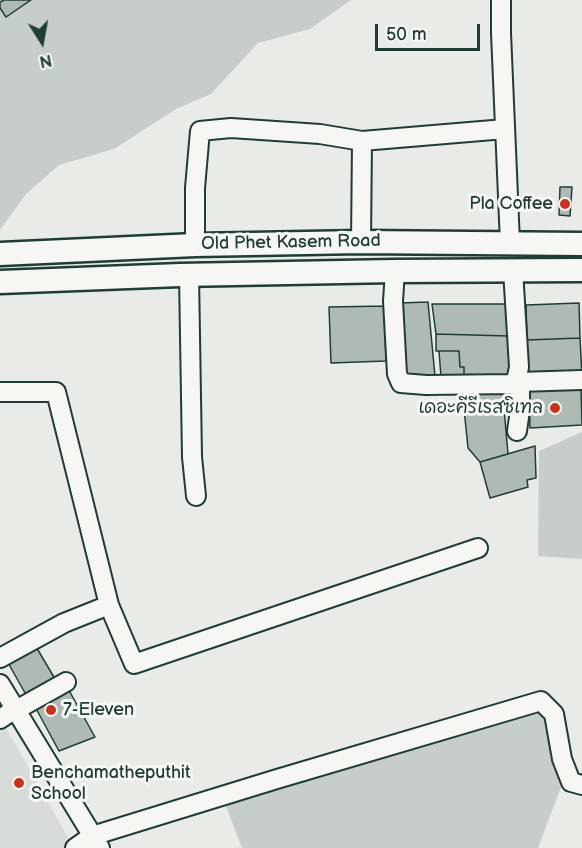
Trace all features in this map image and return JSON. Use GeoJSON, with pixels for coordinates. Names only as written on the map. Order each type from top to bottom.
{"type":"FeatureCollection","features":[{"type":"Feature","properties":{"kind":"main road","name":"Old Phet Kasem Road"},"geometry":{"type":"LineString","coordinates":[[0,254],[195,245],[361,242],[582,244]]}},
{"type":"Feature","properties":{"kind":"main road","name":"Old Phet Kasem Road"},"geometry":{"type":"LineString","coordinates":[[0,282],[189,275],[582,270]]}},
{"type":"Feature","properties":{"kind":"street"},"geometry":{"type":"LineString","coordinates":[[501,0],[510,243]]}},
{"type":"Feature","properties":{"kind":"street"},"geometry":{"type":"LineString","coordinates":[[195,245],[195,188],[200,131],[231,128],[320,134],[362,141],[505,129]]}},
{"type":"Feature","properties":{"kind":"street"},"geometry":{"type":"LineString","coordinates":[[361,242],[362,141]]}},
{"type":"Feature","properties":{"kind":"street"},"geometry":{"type":"LineString","coordinates":[[513,270],[520,386],[517,431]]}},
{"type":"Feature","properties":{"kind":"street"},"geometry":{"type":"LineString","coordinates":[[395,271],[393,312],[397,374],[401,383],[513,384],[518,380],[581,380]]}},
{"type":"Feature","properties":{"kind":"street"},"geometry":{"type":"LineString","coordinates":[[189,275],[192,457],[196,496]]}},
{"type":"Feature","properties":{"kind":"street"},"geometry":{"type":"LineString","coordinates":[[0,392],[56,392],[109,605],[134,664],[478,548]]}},
{"type":"Feature","properties":{"kind":"street"},"geometry":{"type":"LineString","coordinates":[[0,658],[64,623],[109,605]]}},
{"type":"Feature","properties":{"kind":"street"},"geometry":{"type":"LineString","coordinates":[[10,713],[66,682]]}},
{"type":"Feature","properties":{"kind":"street"},"geometry":{"type":"LineString","coordinates":[[0,684],[10,713],[96,842]]}},
{"type":"Feature","properties":{"kind":"street"},"geometry":{"type":"LineString","coordinates":[[75,848],[289,775],[541,701],[554,714],[562,759],[571,782],[582,785]]}},
{"type":"Feature","properties":{"kind":"shaded area"},"geometry":{"type":"Polygon","coordinates":[[[0,0],[351,0],[310,29],[258,43],[211,94],[176,109],[114,149],[59,165],[26,194],[0,230],[0,0]]]}},
{"type":"Feature","properties":{"kind":"shaded area"},"geometry":{"type":"Polygon","coordinates":[[[582,432],[582,559],[538,556],[539,451],[582,432]]]}},
{"type":"Feature","properties":{"kind":"shaded area"},"geometry":{"type":"Polygon","coordinates":[[[538,695],[561,787],[538,848],[242,848],[219,788],[538,695]]]}},
{"type":"Feature","properties":{"kind":"shaded area","name":"Benchamatheputhit School"},"geometry":{"type":"Polygon","coordinates":[[[1,719],[74,848],[0,848],[1,719]]]}},
{"type":"Feature","properties":{"kind":"building"},"geometry":{"type":"Polygon","coordinates":[[[31,0],[6,17],[0,8],[0,2],[31,0]]]}},
{"type":"Feature","properties":{"kind":"building"},"geometry":{"type":"Polygon","coordinates":[[[560,187],[572,187],[570,216],[559,215],[560,187]]]}},
{"type":"Feature","properties":{"kind":"building"},"geometry":{"type":"Polygon","coordinates":[[[428,302],[435,376],[406,380],[399,303],[428,302]]]}},
{"type":"Feature","properties":{"kind":"building"},"geometry":{"type":"Polygon","coordinates":[[[579,303],[580,338],[527,340],[526,305],[579,303]]]}},
{"type":"Feature","properties":{"kind":"building"},"geometry":{"type":"Polygon","coordinates":[[[432,304],[507,304],[509,336],[436,334],[432,304]]]}},
{"type":"Feature","properties":{"kind":"building"},"geometry":{"type":"Polygon","coordinates":[[[384,306],[386,361],[331,363],[329,307],[384,306]]]}},
{"type":"Feature","properties":{"kind":"building"},"geometry":{"type":"Polygon","coordinates":[[[436,334],[509,336],[509,378],[464,377],[464,367],[460,367],[459,351],[436,351],[436,334]]]}},
{"type":"Feature","properties":{"kind":"building"},"geometry":{"type":"Polygon","coordinates":[[[580,338],[582,376],[528,377],[527,340],[580,338]]]}},
{"type":"Feature","properties":{"kind":"building"},"geometry":{"type":"Polygon","coordinates":[[[439,351],[459,351],[460,367],[464,367],[464,377],[441,377],[439,351]]]}},
{"type":"Feature","properties":{"kind":"building"},"geometry":{"type":"Polygon","coordinates":[[[581,387],[582,425],[530,428],[529,389],[581,387]]]}},
{"type":"Feature","properties":{"kind":"building"},"geometry":{"type":"Polygon","coordinates":[[[462,389],[517,389],[512,408],[504,408],[508,454],[480,462],[468,448],[462,389]]]}},
{"type":"Feature","properties":{"kind":"building"},"geometry":{"type":"Polygon","coordinates":[[[535,446],[536,478],[527,480],[528,487],[490,498],[480,462],[535,446]]]}},
{"type":"Feature","properties":{"kind":"building"},"geometry":{"type":"Polygon","coordinates":[[[35,645],[58,684],[29,700],[7,661],[35,645]]]}},
{"type":"Feature","properties":{"kind":"building"},"geometry":{"type":"Polygon","coordinates":[[[66,685],[95,737],[59,751],[33,703],[66,685]]]}},
{"type":"Feature","properties":{"kind":"place","name":"Pla Coffee"},"geometry":{"type":"Point","coordinates":[565,204]}},
{"type":"Feature","properties":{"kind":"place","name":"เดอะคีรีเรสซิเทล"},"geometry":{"type":"Point","coordinates":[555,408]}},
{"type":"Feature","properties":{"kind":"place","name":"7-Eleven"},"geometry":{"type":"Point","coordinates":[51,710]}},
{"type":"Feature","properties":{"kind":"place","name":"Benchamatheputhit School"},"geometry":{"type":"Point","coordinates":[19,783]}}]}
